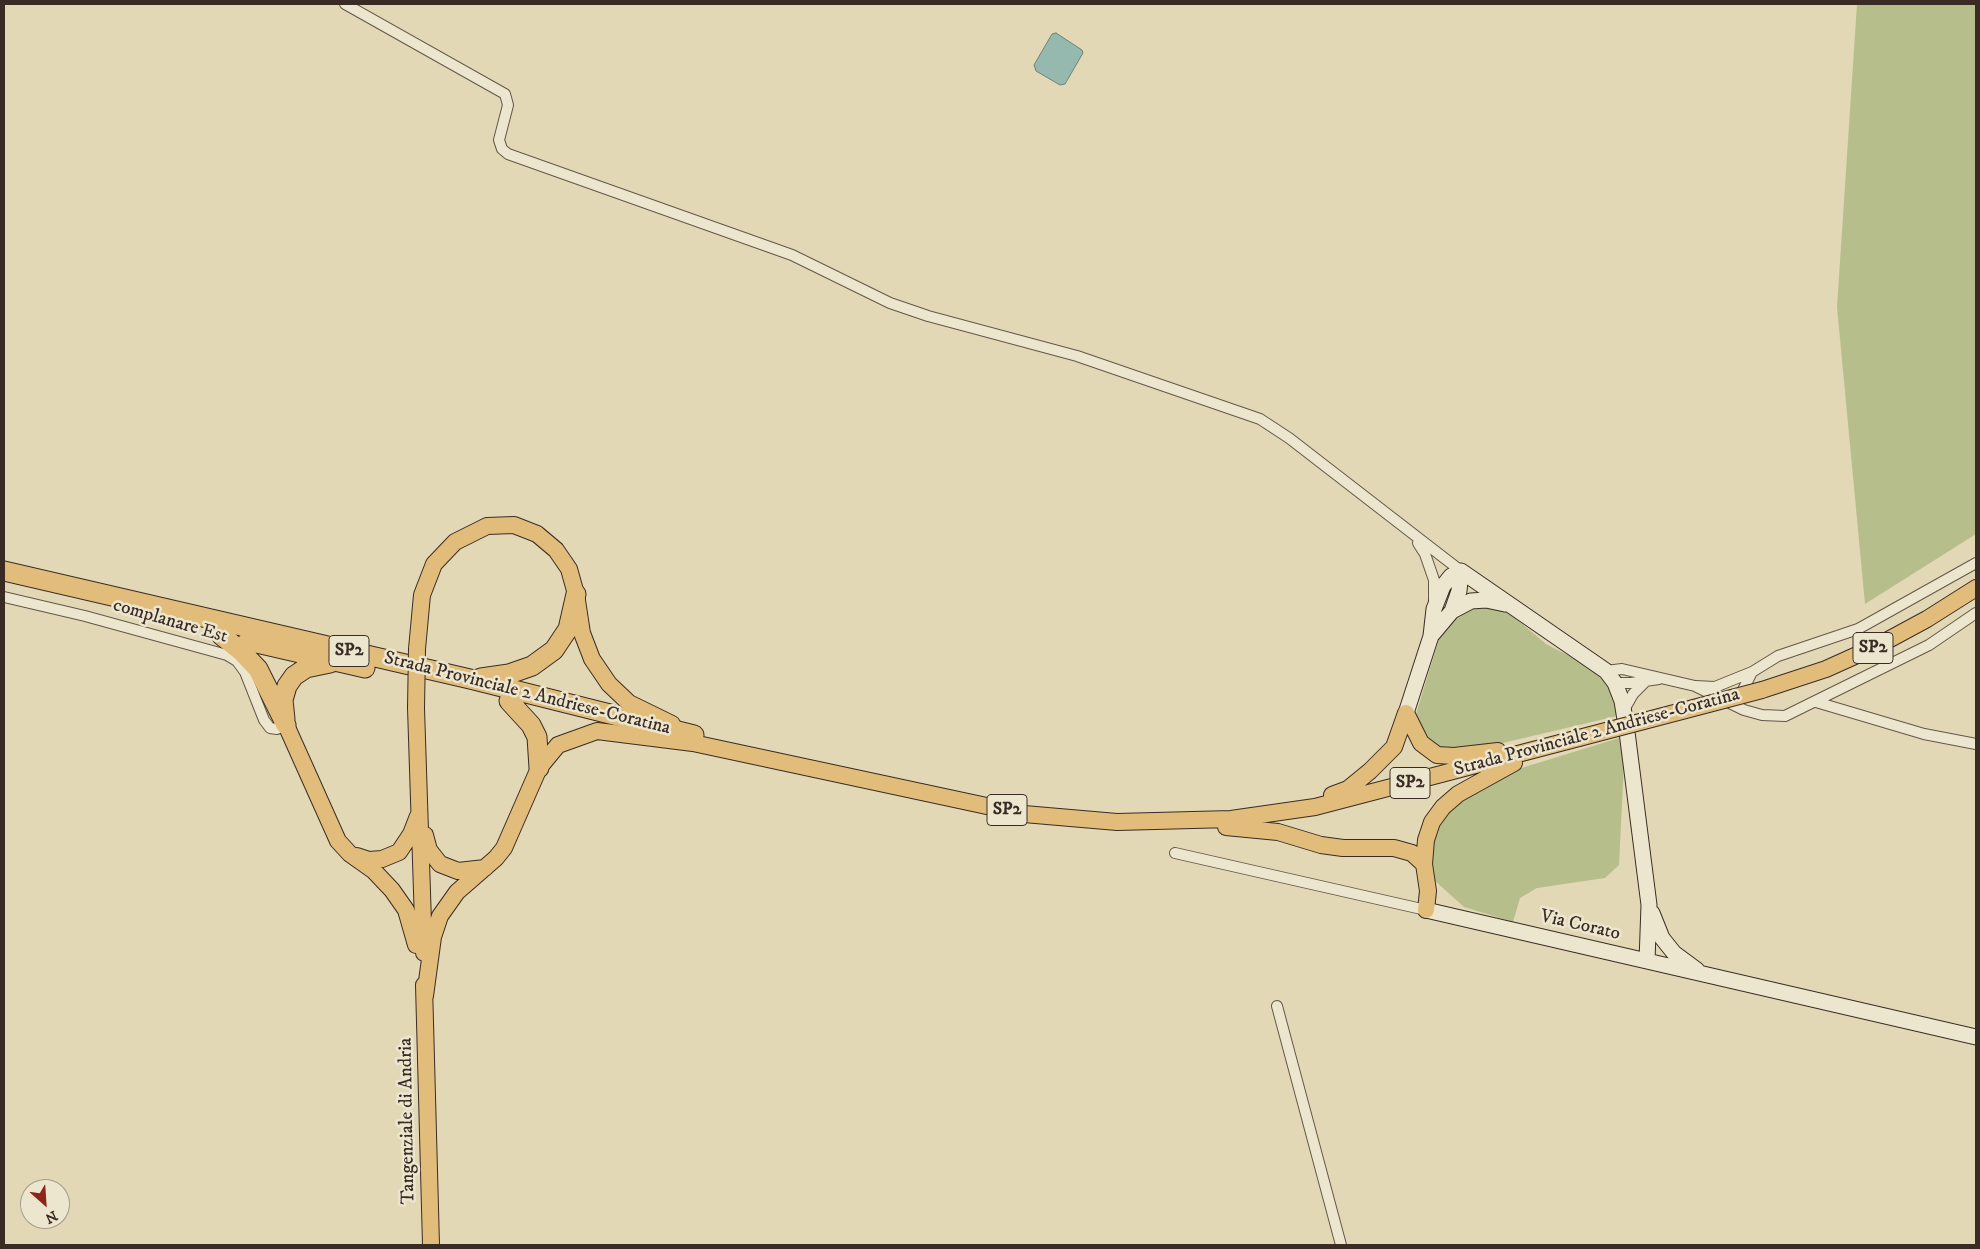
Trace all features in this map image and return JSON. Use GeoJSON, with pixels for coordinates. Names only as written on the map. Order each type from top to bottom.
{"type":"FeatureCollection","features":[{"type":"Feature","properties":{"kind":"highway","name":"Strada Provinciale 2 Andriese-Coratina"},"geometry":{"type":"LineString","coordinates":[[4,571],[470,679],[694,739]]}},
{"type":"Feature","properties":{"kind":"highway","name":"Strada Provinciale 2 Andriese-Coratina"},"geometry":{"type":"LineString","coordinates":[[4,584],[509,701],[694,739]]}},
{"type":"Feature","properties":{"kind":"highway"},"geometry":{"type":"LineString","coordinates":[[470,679],[509,674],[532,666],[554,650],[568,629],[576,594]]}},
{"type":"Feature","properties":{"kind":"highway"},"geometry":{"type":"LineString","coordinates":[[221,635],[242,650],[258,668],[286,725]]}},
{"type":"Feature","properties":{"kind":"highway"},"geometry":{"type":"LineString","coordinates":[[286,725],[283,700],[287,686],[294,676],[306,668],[335,661]]}},
{"type":"Feature","properties":{"kind":"highway"},"geometry":{"type":"LineString","coordinates":[[509,701],[531,725],[537,737],[539,768]]}},
{"type":"Feature","properties":{"kind":"main road"},"geometry":{"type":"LineString","coordinates":[[425,996],[416,708],[417,649],[422,595],[434,564],[455,542],[487,526],[514,525],[537,534],[556,550],[569,570],[576,594],[582,633],[592,658],[609,684],[629,703],[694,739]]}},
{"type":"Feature","properties":{"kind":"main road"},"geometry":{"type":"LineString","coordinates":[[1460,571],[1514,606],[1610,677],[1624,710],[1649,905],[1647,961]]}},
{"type":"Feature","properties":{"kind":"main road"},"geometry":{"type":"LineString","coordinates":[[1287,811],[1348,789],[1370,772],[1394,747],[1431,636],[1434,609],[1443,586],[1451,576],[1460,571]]}},
{"type":"Feature","properties":{"kind":"main road"},"geometry":{"type":"LineString","coordinates":[[1431,636],[1452,610],[1459,591],[1460,571]]}},
{"type":"Feature","properties":{"kind":"main road","name":"Strada Provinciale 2 Andriese-Coratina"},"geometry":{"type":"LineString","coordinates":[[694,739],[844,776],[1024,814],[1117,822],[1231,819],[1287,811],[1352,798],[1762,690],[1826,669],[1877,646],[1927,619],[1976,588]]}},
{"type":"Feature","properties":{"kind":"main road"},"geometry":{"type":"LineString","coordinates":[[1452,610],[1471,601],[1486,600],[1514,606]]}},
{"type":"Feature","properties":{"kind":"main road"},"geometry":{"type":"LineString","coordinates":[[1406,713],[1421,743],[1437,755],[1454,756],[1490,752],[1531,751]]}},
{"type":"Feature","properties":{"kind":"main road"},"geometry":{"type":"LineString","coordinates":[[286,725],[338,841],[350,854],[374,871],[392,890],[406,910],[414,931],[425,996]]}},
{"type":"Feature","properties":{"kind":"main road"},"geometry":{"type":"LineString","coordinates":[[425,996],[433,937],[440,916],[457,892],[485,868],[504,848],[539,768],[558,745],[598,731],[694,739]]}},
{"type":"Feature","properties":{"kind":"main road"},"geometry":{"type":"LineString","coordinates":[[1426,910],[1428,891],[1424,864],[1426,840],[1432,822],[1451,800],[1501,768],[1560,743]]}},
{"type":"Feature","properties":{"kind":"main road"},"geometry":{"type":"LineString","coordinates":[[350,854],[369,860],[382,860],[399,852],[411,834],[420,810]]}},
{"type":"Feature","properties":{"kind":"main road"},"geometry":{"type":"LineString","coordinates":[[420,810],[429,850],[440,864],[458,872],[485,868]]}},
{"type":"Feature","properties":{"kind":"main road"},"geometry":{"type":"LineString","coordinates":[[1174,822],[1278,832],[1321,845],[1344,848],[1394,848],[1412,854],[1424,864]]}},
{"type":"Feature","properties":{"kind":"main road"},"geometry":{"type":"LineString","coordinates":[[1649,905],[1662,938],[1674,953],[1702,974]]}},
{"type":"Feature","properties":{"kind":"main road","name":"Via Corato"},"geometry":{"type":"LineString","coordinates":[[1426,910],[1976,1037]]}},
{"type":"Feature","properties":{"kind":"main road"},"geometry":{"type":"LineString","coordinates":[[1647,961],[1660,949],[1662,938]]}},
{"type":"Feature","properties":{"kind":"main road","name":"Tangenziale di Andria"},"geometry":{"type":"LineString","coordinates":[[425,996],[431,1245]]}},
{"type":"Feature","properties":{"kind":"street"},"geometry":{"type":"LineString","coordinates":[[345,4],[505,94],[508,105],[499,140],[502,149],[508,154],[792,255],[890,303],[928,316],[1077,356],[1260,419],[1289,438],[1460,571]]}},
{"type":"Feature","properties":{"kind":"street"},"geometry":{"type":"LineString","coordinates":[[1413,536],[1424,554],[1434,580],[1434,609]]}},
{"type":"Feature","properties":{"kind":"street"},"geometry":{"type":"LineString","coordinates":[[1695,686],[1715,686],[1752,672],[1778,656],[1858,629],[1976,563]]}},
{"type":"Feature","properties":{"kind":"street","name":"complanare Est"},"geometry":{"type":"LineString","coordinates":[[4,597],[85,616],[227,654],[237,661],[245,672],[264,720],[270,728],[277,729],[286,725]]}},
{"type":"Feature","properties":{"kind":"street"},"geometry":{"type":"LineString","coordinates":[[1610,677],[1622,669],[1695,686],[1744,710],[1762,715],[1785,716],[1929,645],[1976,613]]}},
{"type":"Feature","properties":{"kind":"street"},"geometry":{"type":"LineString","coordinates":[[1744,710],[1738,696],[1752,672]]}},
{"type":"Feature","properties":{"kind":"street"},"geometry":{"type":"LineString","coordinates":[[1610,677],[1645,682],[1662,678]]}},
{"type":"Feature","properties":{"kind":"street"},"geometry":{"type":"LineString","coordinates":[[1624,710],[1633,694],[1645,682]]}},
{"type":"Feature","properties":{"kind":"street"},"geometry":{"type":"LineString","coordinates":[[1816,702],[1924,734],[1976,744]]}},
{"type":"Feature","properties":{"kind":"street","name":"Via Corato"},"geometry":{"type":"LineString","coordinates":[[1175,853],[1426,910]]}},
{"type":"Feature","properties":{"kind":"street"},"geometry":{"type":"LineString","coordinates":[[1277,1006],[1341,1245]]}},
{"type":"Feature","properties":{"kind":"green space"},"geometry":{"type":"Polygon","coordinates":[[[1857,4],[1976,4],[1976,534],[1865,604],[1837,307],[1857,4]]]}},
{"type":"Feature","properties":{"kind":"green space"},"geometry":{"type":"Polygon","coordinates":[[[1480,603],[1509,613],[1546,644],[1596,670],[1613,691],[1617,716],[1456,754],[1432,750],[1416,714],[1443,626],[1453,613],[1480,603]]]}},
{"type":"Feature","properties":{"kind":"green space"},"geometry":{"type":"Polygon","coordinates":[[[1619,738],[1624,763],[1619,865],[1605,878],[1537,888],[1520,898],[1513,922],[1464,907],[1434,880],[1431,834],[1452,803],[1489,778],[1619,738]]]}},
{"type":"Feature","properties":{"kind":"water"},"geometry":{"type":"Polygon","coordinates":[[[1056,33],[1082,50],[1083,53],[1065,84],[1060,85],[1036,71],[1034,65],[1052,34],[1056,33]]]}}]}
